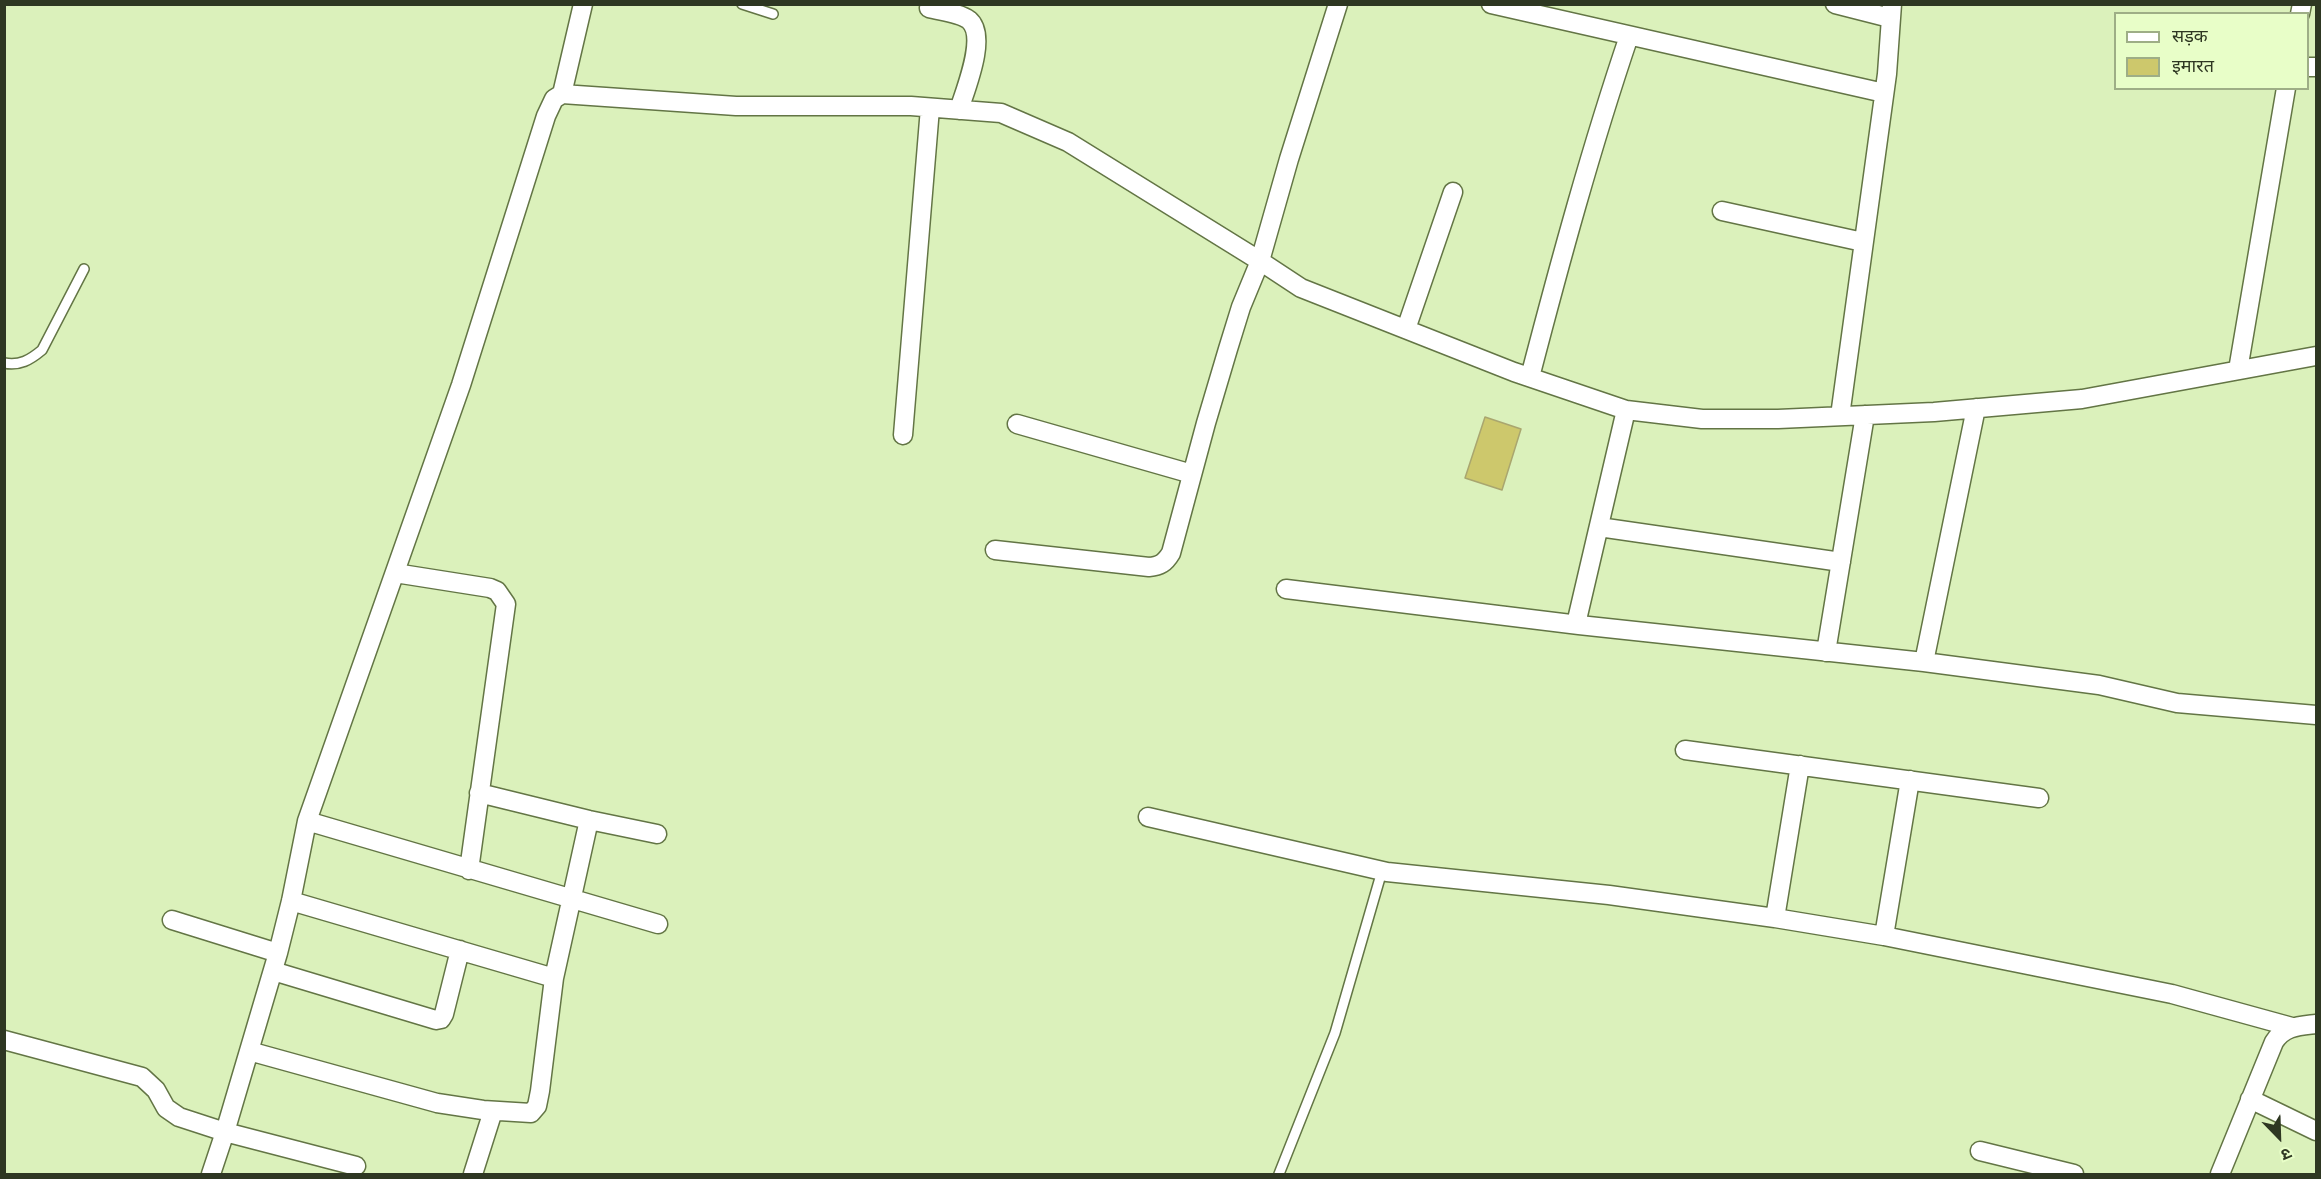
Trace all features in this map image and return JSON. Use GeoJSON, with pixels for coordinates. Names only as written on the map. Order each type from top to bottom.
{"type":"FeatureCollection","features":[{"type":"Feature","properties":{"kind":"street"},"geometry":{"type":"LineString","coordinates":[[562,94],[583,4]]}},
{"type":"Feature","properties":{"kind":"street"},"geometry":{"type":"LineString","coordinates":[[995,550],[1149,567],[1159,566],[1166,561],[1171,553],[1231,338],[1260,261],[1289,159],[1338,4]]}},
{"type":"Feature","properties":{"kind":"street"},"geometry":{"type":"LineString","coordinates":[[1491,4],[1884,93]]}},
{"type":"Feature","properties":{"kind":"street"},"geometry":{"type":"LineString","coordinates":[[1835,4],[1891,11],[1884,93],[1840,416]]}},
{"type":"Feature","properties":{"kind":"street"},"geometry":{"type":"LineString","coordinates":[[929,8],[968,18],[976,30],[976,49],[959,110]]}},
{"type":"Feature","properties":{"kind":"street"},"geometry":{"type":"LineString","coordinates":[[1530,377],[1569,226],[1596,134],[1629,36]]}},
{"type":"Feature","properties":{"kind":"street"},"geometry":{"type":"LineString","coordinates":[[2238,370],[2286,90]]}},
{"type":"Feature","properties":{"kind":"street"},"geometry":{"type":"LineString","coordinates":[[211,1174],[278,953],[307,821],[460,385],[546,116],[554,99],[562,94],[736,106],[930,108],[1000,113],[1068,142],[1301,288],[1530,377],[1626,410],[1702,419],[1865,415],[1976,408],[2082,399],[2316,356]]}},
{"type":"Feature","properties":{"kind":"street"},"geometry":{"type":"LineString","coordinates":[[903,435],[930,108]]}},
{"type":"Feature","properties":{"kind":"street"},"geometry":{"type":"LineString","coordinates":[[1406,329],[1453,192]]}},
{"type":"Feature","properties":{"kind":"street"},"geometry":{"type":"LineString","coordinates":[[1722,211],[1863,242]]}},
{"type":"Feature","properties":{"kind":"street"},"geometry":{"type":"LineString","coordinates":[[1924,662],[1976,408]]}},
{"type":"Feature","properties":{"kind":"street"},"geometry":{"type":"LineString","coordinates":[[1576,624],[1626,410]]}},
{"type":"Feature","properties":{"kind":"street"},"geometry":{"type":"LineString","coordinates":[[1826,652],[1865,415]]}},
{"type":"Feature","properties":{"kind":"street"},"geometry":{"type":"LineString","coordinates":[[1017,424],[1192,474]]}},
{"type":"Feature","properties":{"kind":"street"},"geometry":{"type":"LineString","coordinates":[[1599,527],[1841,562]]}},
{"type":"Feature","properties":{"kind":"street"},"geometry":{"type":"LineString","coordinates":[[395,573],[490,588],[497,591],[506,604],[469,870]]}},
{"type":"Feature","properties":{"kind":"street"},"geometry":{"type":"LineString","coordinates":[[1286,589],[1576,624],[1924,662],[2099,685],[2177,703],[2316,716]]}},
{"type":"Feature","properties":{"kind":"street"},"geometry":{"type":"LineString","coordinates":[[1685,750],[2038,798]]}},
{"type":"Feature","properties":{"kind":"street"},"geometry":{"type":"LineString","coordinates":[[1775,918],[1800,765]]}},
{"type":"Feature","properties":{"kind":"street"},"geometry":{"type":"LineString","coordinates":[[1884,936],[1910,780]]}},
{"type":"Feature","properties":{"kind":"street"},"geometry":{"type":"LineString","coordinates":[[479,793],[657,834]]}},
{"type":"Feature","properties":{"kind":"street"},"geometry":{"type":"LineString","coordinates":[[1148,817],[1382,871],[1609,895],[1884,936],[2172,994],[2292,1028]]}},
{"type":"Feature","properties":{"kind":"street"},"geometry":{"type":"LineString","coordinates":[[249,1051],[436,1103],[493,1111],[531,1113],[537,1106],[555,978],[589,820]]}},
{"type":"Feature","properties":{"kind":"street"},"geometry":{"type":"LineString","coordinates":[[307,821],[658,924]]}},
{"type":"Feature","properties":{"kind":"street"},"geometry":{"type":"LineString","coordinates":[[291,901],[555,978]]}},
{"type":"Feature","properties":{"kind":"street"},"geometry":{"type":"LineString","coordinates":[[172,920],[278,953]]}},
{"type":"Feature","properties":{"kind":"street"},"geometry":{"type":"LineString","coordinates":[[273,971],[436,1020],[441,1019],[444,1014],[460,950]]}},
{"type":"Feature","properties":{"kind":"street"},"geometry":{"type":"LineString","coordinates":[[2220,1174],[2279,1034],[2292,1028],[2316,1024]]}},
{"type":"Feature","properties":{"kind":"street"},"geometry":{"type":"LineString","coordinates":[[4,1040],[142,1077],[156,1090],[171,1112],[179,1117],[225,1132],[356,1166]]}},
{"type":"Feature","properties":{"kind":"street"},"geometry":{"type":"LineString","coordinates":[[2250,1099],[2316,1131]]}},
{"type":"Feature","properties":{"kind":"street"},"geometry":{"type":"LineString","coordinates":[[473,1174],[493,1111]]}},
{"type":"Feature","properties":{"kind":"street"},"geometry":{"type":"LineString","coordinates":[[1980,1151],[2074,1174]]}},
{"type":"Feature","properties":{"kind":"lane"},"geometry":{"type":"LineString","coordinates":[[742,4],[773,14]]}},
{"type":"Feature","properties":{"kind":"lane"},"geometry":{"type":"LineString","coordinates":[[4,363],[22,363],[31,360],[42,350],[84,269]]}},
{"type":"Feature","properties":{"kind":"lane"},"geometry":{"type":"LineString","coordinates":[[1279,1174],[1335,1033],[1382,871]]}},
{"type":"Feature","properties":{"kind":"building"},"geometry":{"type":"Polygon","coordinates":[[[1485,417],[1521,429],[1502,490],[1465,478],[1485,417]]]}}]}
